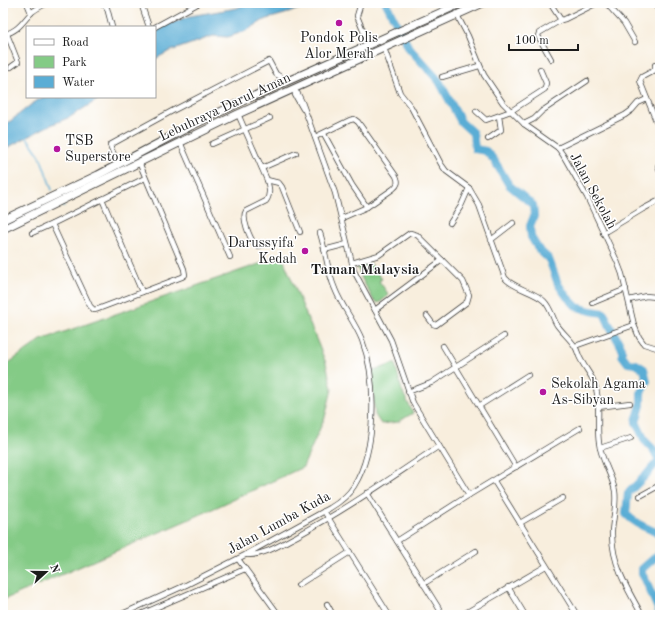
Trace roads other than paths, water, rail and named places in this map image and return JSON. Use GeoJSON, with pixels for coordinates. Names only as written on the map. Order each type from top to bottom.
{"type":"FeatureCollection","features":[{"type":"Feature","properties":{"kind":"highway","name":"Lebuhraya Darul Aman"},"geometry":{"type":"LineString","coordinates":[[3,220],[64,192],[191,126],[264,91],[462,3]]}},
{"type":"Feature","properties":{"kind":"highway","name":"Lebuhraya Darul Aman"},"geometry":{"type":"LineString","coordinates":[[3,229],[238,114],[483,3]]}},
{"type":"Feature","properties":{"kind":"highway"},"geometry":{"type":"LineString","coordinates":[[264,91],[289,86],[294,89],[296,82],[314,69]]}},
{"type":"Feature","properties":{"kind":"street"},"geometry":{"type":"LineString","coordinates":[[27,3],[31,13]]}},
{"type":"Feature","properties":{"kind":"street"},"geometry":{"type":"LineString","coordinates":[[12,67],[18,62],[4,34],[16,29],[31,13],[47,3]]}},
{"type":"Feature","properties":{"kind":"street"},"geometry":{"type":"LineString","coordinates":[[102,3],[107,8],[112,26]]}},
{"type":"Feature","properties":{"kind":"street"},"geometry":{"type":"LineString","coordinates":[[141,3],[149,26]]}},
{"type":"Feature","properties":{"kind":"street"},"geometry":{"type":"LineString","coordinates":[[156,26],[199,3]]}},
{"type":"Feature","properties":{"kind":"street"},"geometry":{"type":"LineString","coordinates":[[361,3],[357,16],[369,45]]}},
{"type":"Feature","properties":{"kind":"street"},"geometry":{"type":"LineString","coordinates":[[550,3],[561,20]]}},
{"type":"Feature","properties":{"kind":"street"},"geometry":{"type":"LineString","coordinates":[[551,59],[538,36],[539,33],[561,20],[565,20],[597,3]]}},
{"type":"Feature","properties":{"kind":"street"},"geometry":{"type":"LineString","coordinates":[[606,3],[624,23],[635,42]]}},
{"type":"Feature","properties":{"kind":"street"},"geometry":{"type":"LineString","coordinates":[[653,3],[660,11]]}},
{"type":"Feature","properties":{"kind":"street","name":"Jalan Sekolah"},"geometry":{"type":"LineString","coordinates":[[457,15],[468,36],[479,66],[492,87],[511,111],[524,124],[558,148],[587,197],[617,261],[629,300],[634,325],[639,337],[644,344],[660,349]]}},
{"type":"Feature","properties":{"kind":"street"},"geometry":{"type":"LineString","coordinates":[[384,48],[400,93],[411,107],[441,164],[446,171],[469,188],[479,205],[507,280],[536,295],[544,301],[556,323],[575,346],[594,383],[598,407],[600,448],[616,494],[612,531],[615,558],[626,587],[642,615]]}},
{"type":"Feature","properties":{"kind":"street"},"geometry":{"type":"LineString","coordinates":[[118,165],[110,145],[269,61],[276,74],[287,81]]}},
{"type":"Feature","properties":{"kind":"street"},"geometry":{"type":"LineString","coordinates":[[655,65],[656,70],[640,80],[640,84],[660,131]]}},
{"type":"Feature","properties":{"kind":"street"},"geometry":{"type":"LineString","coordinates":[[442,77],[479,66]]}},
{"type":"Feature","properties":{"kind":"street"},"geometry":{"type":"LineString","coordinates":[[476,111],[486,120],[511,111],[545,88],[546,83],[540,68]]}},
{"type":"Feature","properties":{"kind":"street"},"geometry":{"type":"LineString","coordinates":[[524,124],[534,119],[542,111],[587,81]]}},
{"type":"Feature","properties":{"kind":"street"},"geometry":{"type":"LineString","coordinates":[[294,89],[298,94],[315,137],[335,193],[352,263],[358,280],[391,340],[412,403],[469,496]]}},
{"type":"Feature","properties":{"kind":"street"},"geometry":{"type":"LineString","coordinates":[[558,148],[625,115],[638,103],[647,98]]}},
{"type":"Feature","properties":{"kind":"street"},"geometry":{"type":"LineString","coordinates":[[238,114],[267,180],[270,191],[266,201],[246,211],[244,216],[254,245],[259,246],[268,243]]}},
{"type":"Feature","properties":{"kind":"street"},"geometry":{"type":"LineString","coordinates":[[488,139],[501,130],[499,116]]}},
{"type":"Feature","properties":{"kind":"street"},"geometry":{"type":"LineString","coordinates":[[212,144],[270,118]]}},
{"type":"Feature","properties":{"kind":"street"},"geometry":{"type":"LineString","coordinates":[[315,137],[324,134],[350,120],[356,120],[398,181],[397,186],[367,207],[342,218]]}},
{"type":"Feature","properties":{"kind":"street"},"geometry":{"type":"LineString","coordinates":[[324,134],[352,185],[367,207]]}},
{"type":"Feature","properties":{"kind":"street"},"geometry":{"type":"LineString","coordinates":[[180,142],[230,257]]}},
{"type":"Feature","properties":{"kind":"street"},"geometry":{"type":"LineString","coordinates":[[262,168],[296,153]]}},
{"type":"Feature","properties":{"kind":"street"},"geometry":{"type":"LineString","coordinates":[[52,224],[92,309],[98,309],[182,277],[185,272],[139,162]]}},
{"type":"Feature","properties":{"kind":"street"},"geometry":{"type":"LineString","coordinates":[[660,162],[658,166],[660,171]]}},
{"type":"Feature","properties":{"kind":"street"},"geometry":{"type":"LineString","coordinates":[[32,233],[145,178]]}},
{"type":"Feature","properties":{"kind":"street"},"geometry":{"type":"LineString","coordinates":[[267,180],[279,183],[282,187],[300,232]]}},
{"type":"Feature","properties":{"kind":"street"},"geometry":{"type":"LineString","coordinates":[[450,223],[461,206],[469,188]]}},
{"type":"Feature","properties":{"kind":"street"},"geometry":{"type":"LineString","coordinates":[[102,199],[142,292]]}},
{"type":"Feature","properties":{"kind":"street"},"geometry":{"type":"LineString","coordinates":[[603,233],[643,208],[660,200]]}},
{"type":"Feature","properties":{"kind":"street"},"geometry":{"type":"LineString","coordinates":[[491,240],[513,223]]}},
{"type":"Feature","properties":{"kind":"street","name":"Jalan Lumba Kuda"},"geometry":{"type":"LineString","coordinates":[[122,615],[238,559],[342,501],[355,485],[367,454],[373,415],[367,355],[356,325],[335,289],[320,233]]}},
{"type":"Feature","properties":{"kind":"street"},"geometry":{"type":"LineString","coordinates":[[352,263],[379,255],[407,234],[413,233],[417,235],[466,285],[469,299],[436,325],[433,324],[427,316]]}},
{"type":"Feature","properties":{"kind":"street"},"geometry":{"type":"LineString","coordinates":[[324,250],[348,244]]}},
{"type":"Feature","properties":{"kind":"street"},"geometry":{"type":"LineString","coordinates":[[375,310],[442,260]]}},
{"type":"Feature","properties":{"kind":"street"},"geometry":{"type":"LineString","coordinates":[[592,303],[626,289]]}},
{"type":"Feature","properties":{"kind":"street"},"geometry":{"type":"LineString","coordinates":[[629,300],[646,296],[656,297]]}},
{"type":"Feature","properties":{"kind":"street"},"geometry":{"type":"LineString","coordinates":[[575,346],[634,325]]}},
{"type":"Feature","properties":{"kind":"street"},"geometry":{"type":"LineString","coordinates":[[408,392],[425,386],[456,368],[504,336]]}},
{"type":"Feature","properties":{"kind":"street"},"geometry":{"type":"LineString","coordinates":[[443,346],[516,467]]}},
{"type":"Feature","properties":{"kind":"street"},"geometry":{"type":"LineString","coordinates":[[479,406],[528,375]]}},
{"type":"Feature","properties":{"kind":"street"},"geometry":{"type":"LineString","coordinates":[[598,407],[630,403]]}},
{"type":"Feature","properties":{"kind":"street"},"geometry":{"type":"LineString","coordinates":[[397,541],[580,428]]}},
{"type":"Feature","properties":{"kind":"street"},"geometry":{"type":"LineString","coordinates":[[600,448],[631,438]]}},
{"type":"Feature","properties":{"kind":"street"},"geometry":{"type":"LineString","coordinates":[[245,555],[255,555],[268,551],[329,519],[439,446]]}},
{"type":"Feature","properties":{"kind":"street"},"geometry":{"type":"LineString","coordinates":[[494,481],[577,615]]}},
{"type":"Feature","properties":{"kind":"street"},"geometry":{"type":"LineString","coordinates":[[640,496],[660,485]]}},
{"type":"Feature","properties":{"kind":"street"},"geometry":{"type":"LineString","coordinates":[[367,493],[442,615]]}},
{"type":"Feature","properties":{"kind":"street"},"geometry":{"type":"LineString","coordinates":[[520,523],[563,498]]}},
{"type":"Feature","properties":{"kind":"street"},"geometry":{"type":"LineString","coordinates":[[324,511],[389,615]]}},
{"type":"Feature","properties":{"kind":"street"},"geometry":{"type":"LineString","coordinates":[[423,584],[476,551]]}},
{"type":"Feature","properties":{"kind":"street"},"geometry":{"type":"LineString","coordinates":[[298,585],[350,552]]}},
{"type":"Feature","properties":{"kind":"street"},"geometry":{"type":"LineString","coordinates":[[238,559],[279,615]]}},
{"type":"Feature","properties":{"kind":"street"},"geometry":{"type":"LineString","coordinates":[[462,615],[546,566]]}},
{"type":"Feature","properties":{"kind":"street"},"geometry":{"type":"LineString","coordinates":[[139,615],[245,569]]}},
{"type":"Feature","properties":{"kind":"street"},"geometry":{"type":"LineString","coordinates":[[508,587],[525,615]]}},
{"type":"Feature","properties":{"kind":"street"},"geometry":{"type":"LineString","coordinates":[[327,604],[334,615]]}},
{"type":"Feature","properties":{"kind":"water"},"geometry":{"type":"Polygon","coordinates":[[[248,3],[315,3],[264,20],[246,31],[228,37],[213,36],[168,52],[156,58],[156,29],[190,16],[237,8],[248,3]]]}},
{"type":"Feature","properties":{"kind":"water"},"geometry":{"type":"Polygon","coordinates":[[[41,98],[100,98],[70,117],[46,127],[3,150],[3,127],[41,98]]]}},
{"type":"Feature","properties":{"kind":"waterway"},"geometry":{"type":"LineString","coordinates":[[386,3],[409,48],[439,81],[461,122],[473,133],[475,149],[486,151],[494,160],[509,185],[533,205],[534,216],[530,226],[531,237],[539,250],[549,259],[558,284],[567,297],[577,307],[604,313],[622,348],[622,355],[628,363],[636,364],[644,369],[647,381],[641,393],[641,405],[636,422],[645,441],[653,449],[659,460],[628,493],[626,514],[638,524],[660,534]]}},
{"type":"Feature","properties":{"kind":"waterway"},"geometry":{"type":"LineString","coordinates":[[26,136],[40,156],[52,190]]}},
{"type":"Feature","properties":{"kind":"waterway"},"geometry":{"type":"LineString","coordinates":[[660,553],[642,569],[642,574],[660,614]]}},
{"type":"Feature","properties":{"kind":"place","name":"Pondok Polis Alor Merah"},"geometry":{"type":"Point","coordinates":[339,23]}},
{"type":"Feature","properties":{"kind":"place","name":"TSB Superstore"},"geometry":{"type":"Point","coordinates":[57,149]}},
{"type":"Feature","properties":{"kind":"place","name":"Darussyifa' Kedah"},"geometry":{"type":"Point","coordinates":[305,251]}},
{"type":"Feature","properties":{"kind":"place","name":"Sekolah Agama As-Sibyan"},"geometry":{"type":"Point","coordinates":[543,392]}},
{"type":"Feature","properties":{"kind":"district","name":"Taman Malaysia"},"geometry":{"type":"Point","coordinates":[365,270]}}]}
